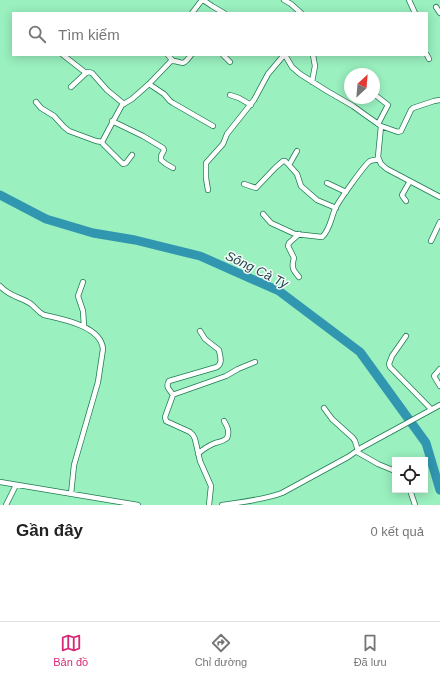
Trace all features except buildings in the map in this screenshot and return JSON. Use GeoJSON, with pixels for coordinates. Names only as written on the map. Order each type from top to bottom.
{"type":"FeatureCollection","features":[{"type":"Feature","properties":{"kind":"street"},"geometry":{"type":"LineString","coordinates":[[193,12],[203,0],[222,12]]}},
{"type":"Feature","properties":{"kind":"street"},"geometry":{"type":"LineString","coordinates":[[284,0],[300,12]]}},
{"type":"Feature","properties":{"kind":"street"},"geometry":{"type":"LineString","coordinates":[[409,0],[415,12]]}},
{"type":"Feature","properties":{"kind":"street"},"geometry":{"type":"LineString","coordinates":[[436,7],[440,13]]}},
{"type":"Feature","properties":{"kind":"street"},"geometry":{"type":"LineString","coordinates":[[64,56],[86,73],[92,73],[107,90],[124,104]]}},
{"type":"Feature","properties":{"kind":"street"},"geometry":{"type":"LineString","coordinates":[[169,56],[172,60],[179,63],[185,62],[189,56]]}},
{"type":"Feature","properties":{"kind":"street"},"geometry":{"type":"LineString","coordinates":[[224,56],[230,62]]}},
{"type":"Feature","properties":{"kind":"street"},"geometry":{"type":"LineString","coordinates":[[208,190],[206,163],[251,104],[268,74],[283,56]]}},
{"type":"Feature","properties":{"kind":"street"},"geometry":{"type":"LineString","coordinates":[[285,56],[294,69],[312,82],[327,91],[344,98]]}},
{"type":"Feature","properties":{"kind":"street"},"geometry":{"type":"LineString","coordinates":[[312,82],[315,66],[313,56]]}},
{"type":"Feature","properties":{"kind":"street"},"geometry":{"type":"LineString","coordinates":[[102,142],[118,111],[124,104],[149,84],[172,60]]}},
{"type":"Feature","properties":{"kind":"street"},"geometry":{"type":"LineString","coordinates":[[71,87],[86,73]]}},
{"type":"Feature","properties":{"kind":"street"},"geometry":{"type":"LineString","coordinates":[[149,84],[162,92],[173,104],[213,126]]}},
{"type":"Feature","properties":{"kind":"street"},"geometry":{"type":"LineString","coordinates":[[230,94],[251,104]]}},
{"type":"Feature","properties":{"kind":"street"},"geometry":{"type":"LineString","coordinates":[[380,99],[388,105],[380,125],[379,159],[381,164],[440,197]]}},
{"type":"Feature","properties":{"kind":"street"},"geometry":{"type":"LineString","coordinates":[[354,104],[380,125],[399,132],[413,108],[434,100],[440,100]]}},
{"type":"Feature","properties":{"kind":"street"},"geometry":{"type":"LineString","coordinates":[[36,102],[41,108],[54,116],[69,131],[102,142],[123,164],[126,163],[132,155]]}},
{"type":"Feature","properties":{"kind":"street"},"geometry":{"type":"LineString","coordinates":[[112,121],[163,147],[164,150],[161,160],[173,168]]}},
{"type":"Feature","properties":{"kind":"street"},"geometry":{"type":"LineString","coordinates":[[289,165],[297,151]]}},
{"type":"Feature","properties":{"kind":"street"},"geometry":{"type":"LineString","coordinates":[[263,214],[271,223],[295,234],[319,237],[323,236],[330,224],[336,208],[366,164],[370,161],[379,159]]}},
{"type":"Feature","properties":{"kind":"street"},"geometry":{"type":"LineString","coordinates":[[244,184],[256,188],[283,160],[297,174],[301,186],[317,200],[336,208]]}},
{"type":"Feature","properties":{"kind":"street"},"geometry":{"type":"LineString","coordinates":[[406,201],[402,195],[410,181]]}},
{"type":"Feature","properties":{"kind":"street"},"geometry":{"type":"LineString","coordinates":[[327,183],[346,192]]}},
{"type":"Feature","properties":{"kind":"street"},"geometry":{"type":"LineString","coordinates":[[431,241],[440,222]]}},
{"type":"Feature","properties":{"kind":"street"},"geometry":{"type":"LineString","coordinates":[[299,234],[289,243],[288,246],[294,258],[292,267],[299,277]]}},
{"type":"Feature","properties":{"kind":"street"},"geometry":{"type":"LineString","coordinates":[[83,282],[78,296],[83,311],[84,326]]}},
{"type":"Feature","properties":{"kind":"street"},"geometry":{"type":"LineString","coordinates":[[0,286],[10,294],[31,304],[38,312],[44,315],[84,326],[93,332],[102,344],[103,349],[98,382],[74,465],[71,494]]}},
{"type":"Feature","properties":{"kind":"street"},"geometry":{"type":"LineString","coordinates":[[173,395],[167,387],[169,381],[220,365],[219,350],[205,339],[200,331]]}},
{"type":"Feature","properties":{"kind":"street"},"geometry":{"type":"LineString","coordinates":[[406,336],[392,356],[389,364],[390,367],[429,410]]}},
{"type":"Feature","properties":{"kind":"street"},"geometry":{"type":"LineString","coordinates":[[173,395],[226,376],[255,362]]}},
{"type":"Feature","properties":{"kind":"street"},"geometry":{"type":"LineString","coordinates":[[440,369],[434,376],[440,386]]}},
{"type":"Feature","properties":{"kind":"street"},"geometry":{"type":"LineString","coordinates":[[173,395],[165,420],[193,435],[202,468],[211,486],[209,505]]}},
{"type":"Feature","properties":{"kind":"street"},"geometry":{"type":"LineString","coordinates":[[222,505],[258,500],[282,493],[440,405]]}},
{"type":"Feature","properties":{"kind":"street"},"geometry":{"type":"LineString","coordinates":[[324,408],[332,419],[353,438],[357,452],[392,470]]}},
{"type":"Feature","properties":{"kind":"street"},"geometry":{"type":"LineString","coordinates":[[198,454],[209,445],[223,441],[227,438],[228,429],[224,420]]}},
{"type":"Feature","properties":{"kind":"street"},"geometry":{"type":"LineString","coordinates":[[0,482],[138,505]]}},
{"type":"Feature","properties":{"kind":"street"},"geometry":{"type":"LineString","coordinates":[[6,505],[16,485]]}},
{"type":"Feature","properties":{"kind":"street"},"geometry":{"type":"LineString","coordinates":[[411,493],[415,505]]}},
{"type":"Feature","properties":{"kind":"waterway","name":"Sông Cà Ty"},"geometry":{"type":"LineString","coordinates":[[0,195],[46,219],[93,233],[135,240],[200,256],[279,291],[360,352],[426,443],[440,490]]}}]}
